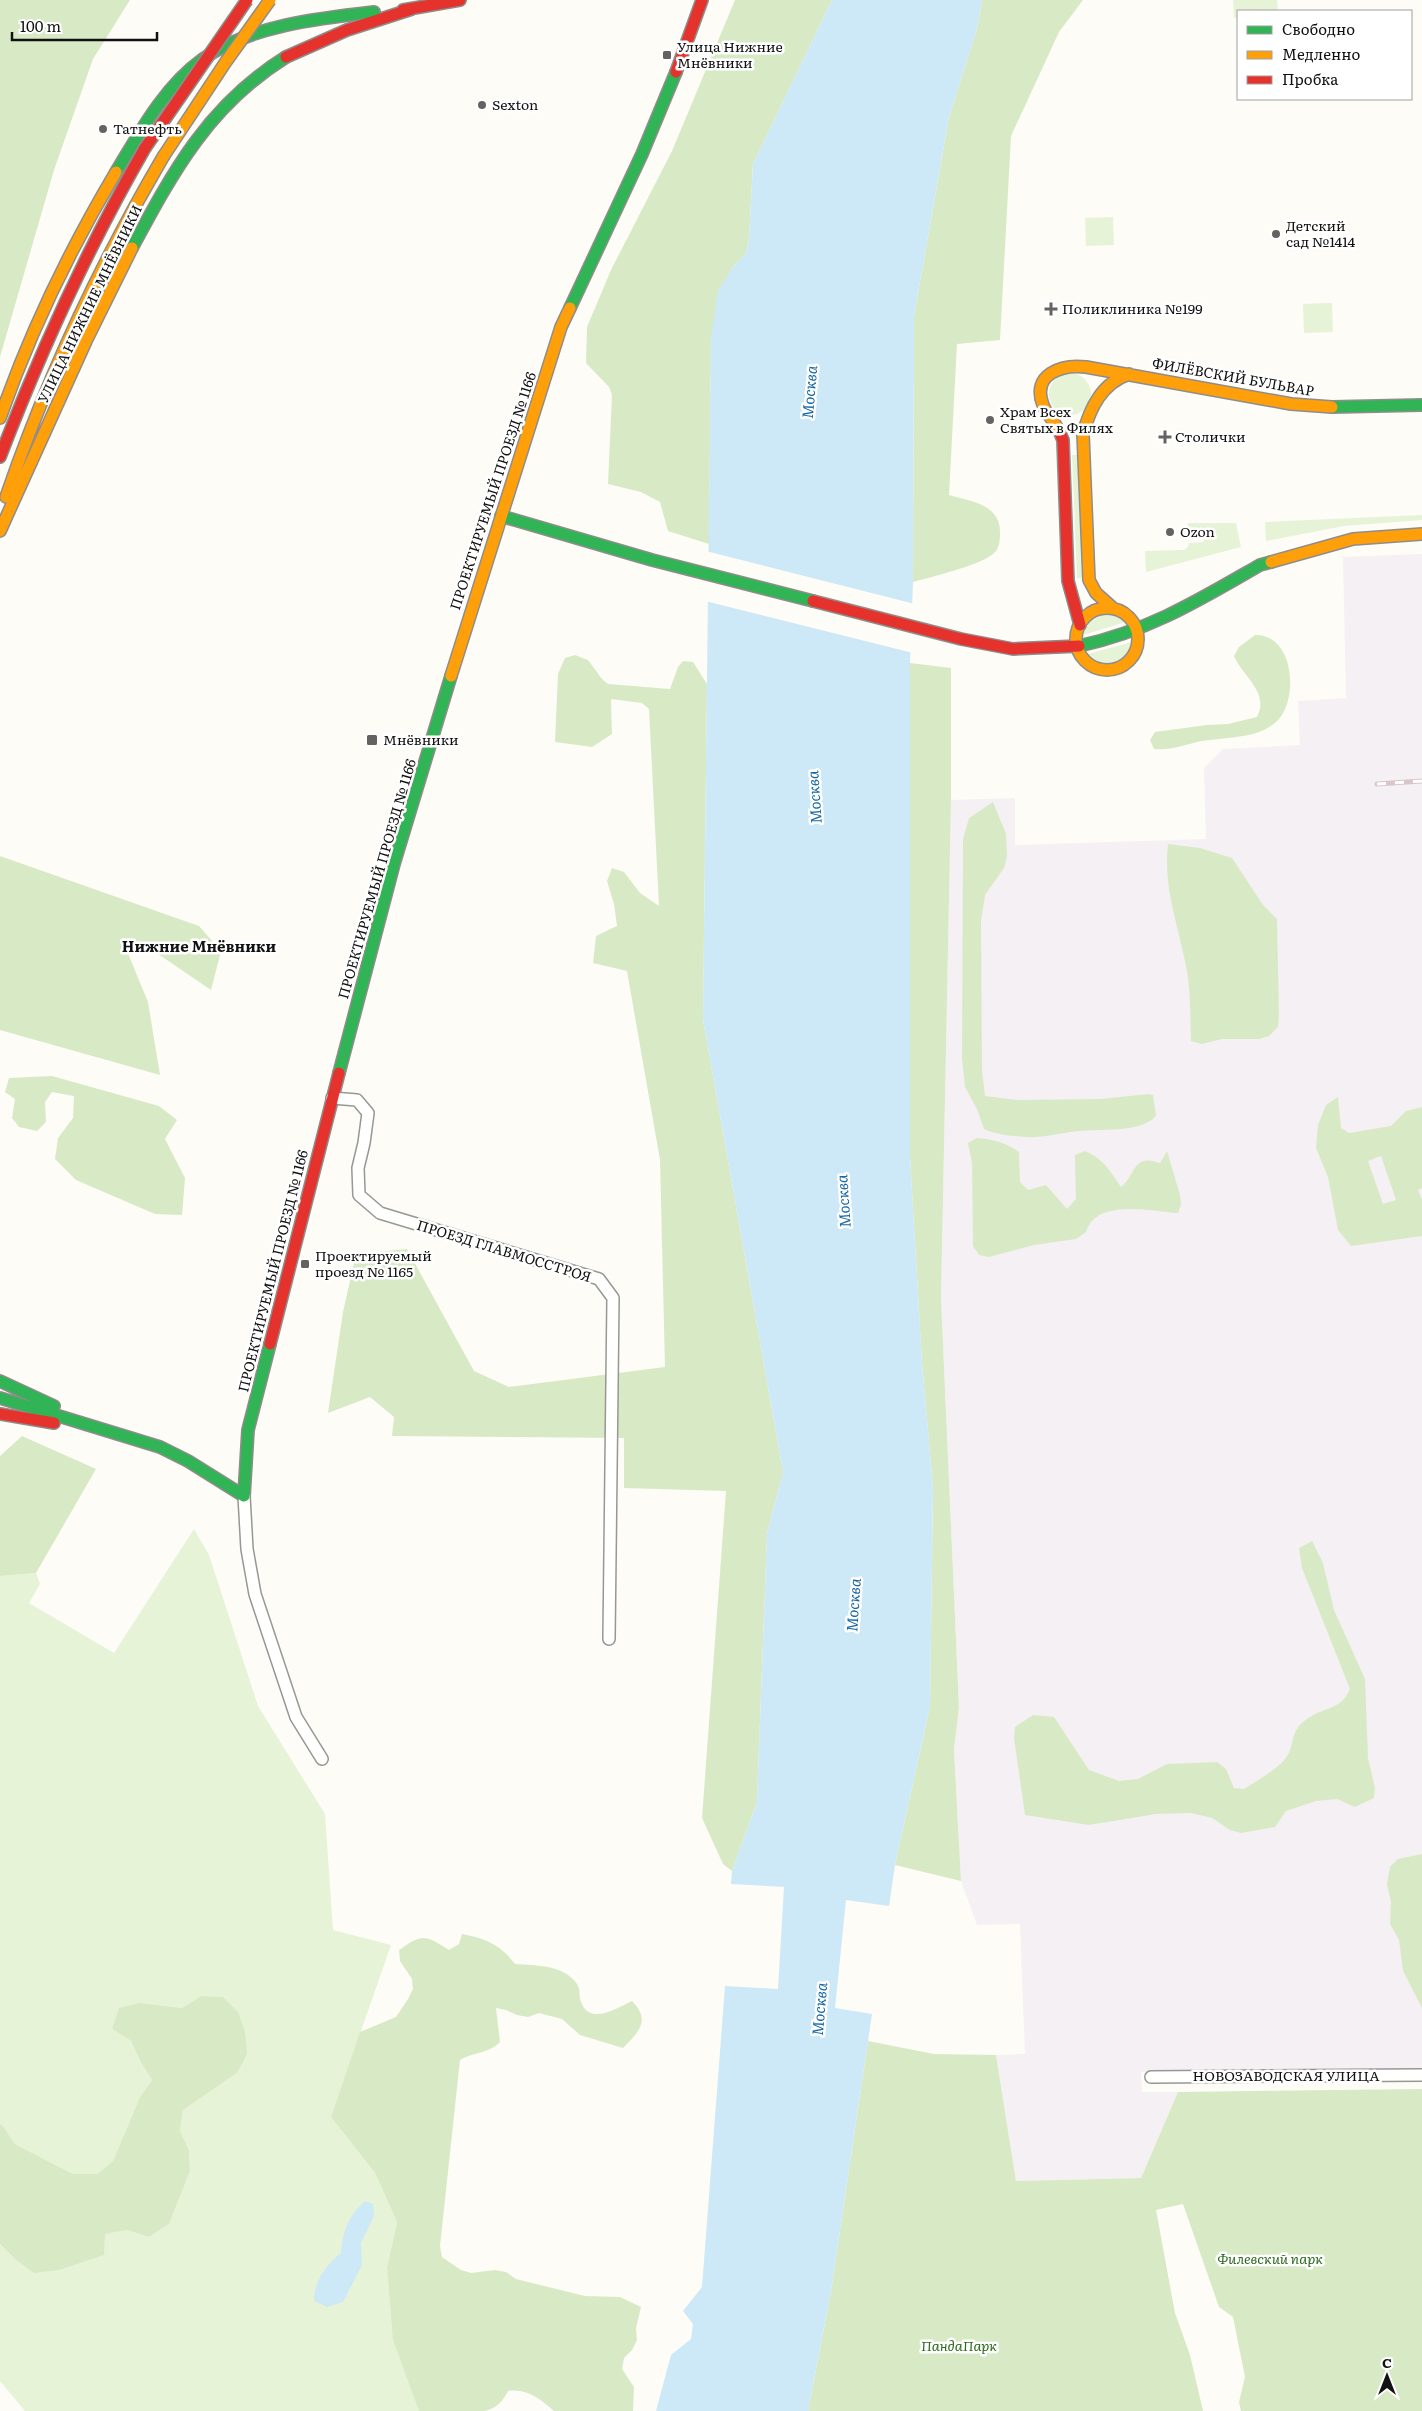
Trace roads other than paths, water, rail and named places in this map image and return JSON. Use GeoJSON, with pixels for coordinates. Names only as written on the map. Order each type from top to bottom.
{"type":"FeatureCollection","features":[{"type":"Feature","properties":{"kind":"street"},"geometry":{"type":"LineString","coordinates":[[0,457],[33,369],[80,265],[145,148],[247,0]]}},
{"type":"Feature","properties":{"kind":"street"},"geometry":{"type":"LineString","coordinates":[[0,516],[52,373],[97,273],[162,157],[270,0]]}},
{"type":"Feature","properties":{"kind":"street","name":"УЛИЦА НИЖНИЕ МНЁВНИКИ"},"geometry":{"type":"LineString","coordinates":[[0,418],[19,362],[82,229],[161,99],[205,57],[246,37],[285,26],[339,16],[412,9],[460,0]]}},
{"type":"Feature","properties":{"kind":"street","name":"ПРОЕКТИРУЕМЫЙ ПРОЕЗД № 1166"},"geometry":{"type":"LineString","coordinates":[[680,63],[702,0]]}},
{"type":"Feature","properties":{"kind":"street","name":"ПРОЕКТИРУЕМЫЙ ПРОЕЗД № 1166"},"geometry":{"type":"LineString","coordinates":[[244,1496],[248,1430],[332,1098],[405,828],[501,516],[562,327],[630,180],[680,63],[711,0]]}},
{"type":"Feature","properties":{"kind":"street","name":"УЛИЦА НИЖНИЕ МНЁВНИКИ"},"geometry":{"type":"LineString","coordinates":[[0,531],[122,267],[167,185],[196,140],[224,106],[248,84],[276,63],[322,37],[412,9]]}},
{"type":"Feature","properties":{"kind":"street"},"geometry":{"type":"LineString","coordinates":[[1053,417],[1073,422],[1094,408],[1097,390],[1092,376],[1073,366],[1058,368],[1044,382],[1042,401],[1061,430],[1063,440],[1068,581],[1080,625],[1077,646],[1089,664],[1107,670],[1116,668],[1132,658],[1136,649],[1136,630],[1126,614],[1114,609],[1096,593],[1089,580],[1083,434],[1094,408],[1109,382],[1116,377],[1129,374]]}},
{"type":"Feature","properties":{"kind":"street","name":"ФИЛЁВСКИЙ БУЛЬВАР"},"geometry":{"type":"LineString","coordinates":[[1073,366],[1129,374],[1291,404],[1326,407],[1422,406]]}},
{"type":"Feature","properties":{"kind":"street"},"geometry":{"type":"LineString","coordinates":[[501,516],[652,560],[961,639],[1013,649],[1077,646],[1136,630],[1184,608],[1260,565],[1312,549],[1353,539],[1422,534]]}},
{"type":"Feature","properties":{"kind":"street"},"geometry":{"type":"LineString","coordinates":[[1080,625],[1095,610],[1114,609]]}},
{"type":"Feature","properties":{"kind":"street","name":"ПРОЕЗД ГЛАВМОССТРОЯ"},"geometry":{"type":"LineString","coordinates":[[332,1098],[357,1100],[368,1113],[358,1168],[359,1195],[380,1213],[599,1280],[613,1298],[609,1639]]}},
{"type":"Feature","properties":{"kind":"street"},"geometry":{"type":"LineString","coordinates":[[0,1381],[108,1431]]}},
{"type":"Feature","properties":{"kind":"street"},"geometry":{"type":"LineString","coordinates":[[0,1398],[160,1447],[188,1461],[244,1496],[247,1549],[255,1594],[296,1717],[322,1759]]}},
{"type":"Feature","properties":{"kind":"street"},"geometry":{"type":"LineString","coordinates":[[0,1414],[108,1431]]}},
{"type":"Feature","properties":{"kind":"street","name":"НОВОЗАВОДСКАЯ УЛИЦА"},"geometry":{"type":"LineString","coordinates":[[1150,2077],[1422,2075]]}},
{"type":"Feature","properties":{"kind":"water","name":"Москва"},"geometry":{"type":"Polygon","coordinates":[[[832,0],[982,0],[977,29],[949,117],[914,316],[913,582],[910,663],[910,1157],[922,1363],[933,1488],[930,1706],[895,1865],[889,1906],[846,1900],[835,2008],[872,2014],[831,2291],[808,2411],[656,2411],[671,2355],[691,2339],[693,2324],[683,2311],[702,2287],[725,1986],[778,1989],[784,1887],[731,1884],[732,1871],[757,1802],[767,1534],[783,1472],[703,1019],[711,339],[718,291],[732,268],[746,253],[749,239],[753,164],[832,0]]]}},
{"type":"Feature","properties":{"kind":"water"},"geometry":{"type":"Polygon","coordinates":[[[365,2201],[373,2204],[374,2216],[361,2243],[362,2265],[343,2302],[327,2307],[314,2301],[316,2287],[326,2268],[341,2253],[347,2224],[359,2206],[365,2201]]]}},
{"type":"Feature","properties":{"kind":"railway"},"geometry":{"type":"LineString","coordinates":[[1377,784],[1422,781]]}},
{"type":"Feature","properties":{"kind":"place","name":"Улица Нижние Мнёвники"},"geometry":{"type":"Point","coordinates":[667,55]}},
{"type":"Feature","properties":{"kind":"place","name":"Sexton"},"geometry":{"type":"Point","coordinates":[482,105]}},
{"type":"Feature","properties":{"kind":"place","name":"Татнефть"},"geometry":{"type":"Point","coordinates":[103,129]}},
{"type":"Feature","properties":{"kind":"place","name":"Детский сад №1414"},"geometry":{"type":"Point","coordinates":[1276,234]}},
{"type":"Feature","properties":{"kind":"place","name":"Поликлиника №199"},"geometry":{"type":"Point","coordinates":[1051,309]}},
{"type":"Feature","properties":{"kind":"place","name":"Храм Всех Святых в Филях"},"geometry":{"type":"Point","coordinates":[990,420]}},
{"type":"Feature","properties":{"kind":"place","name":"Столички"},"geometry":{"type":"Point","coordinates":[1165,437]}},
{"type":"Feature","properties":{"kind":"place","name":"Ozon"},"geometry":{"type":"Point","coordinates":[1170,532]}},
{"type":"Feature","properties":{"kind":"place","name":"Мнёвники"},"geometry":{"type":"Point","coordinates":[372,740]}},
{"type":"Feature","properties":{"kind":"place","name":"Проектируемый проезд № 1165"},"geometry":{"type":"Point","coordinates":[305,1264]}},
{"type":"Feature","properties":{"kind":"district","name":"Нижние Мнёвники"},"geometry":{"type":"Point","coordinates":[199,947]}},
{"type":"Feature","properties":{"kind":"park label","name":"Филевский парк"},"geometry":{"type":"Point","coordinates":[1270,2259]}},
{"type":"Feature","properties":{"kind":"park label","name":"ПандаПарк"},"geometry":{"type":"Point","coordinates":[959,2346]}}]}
